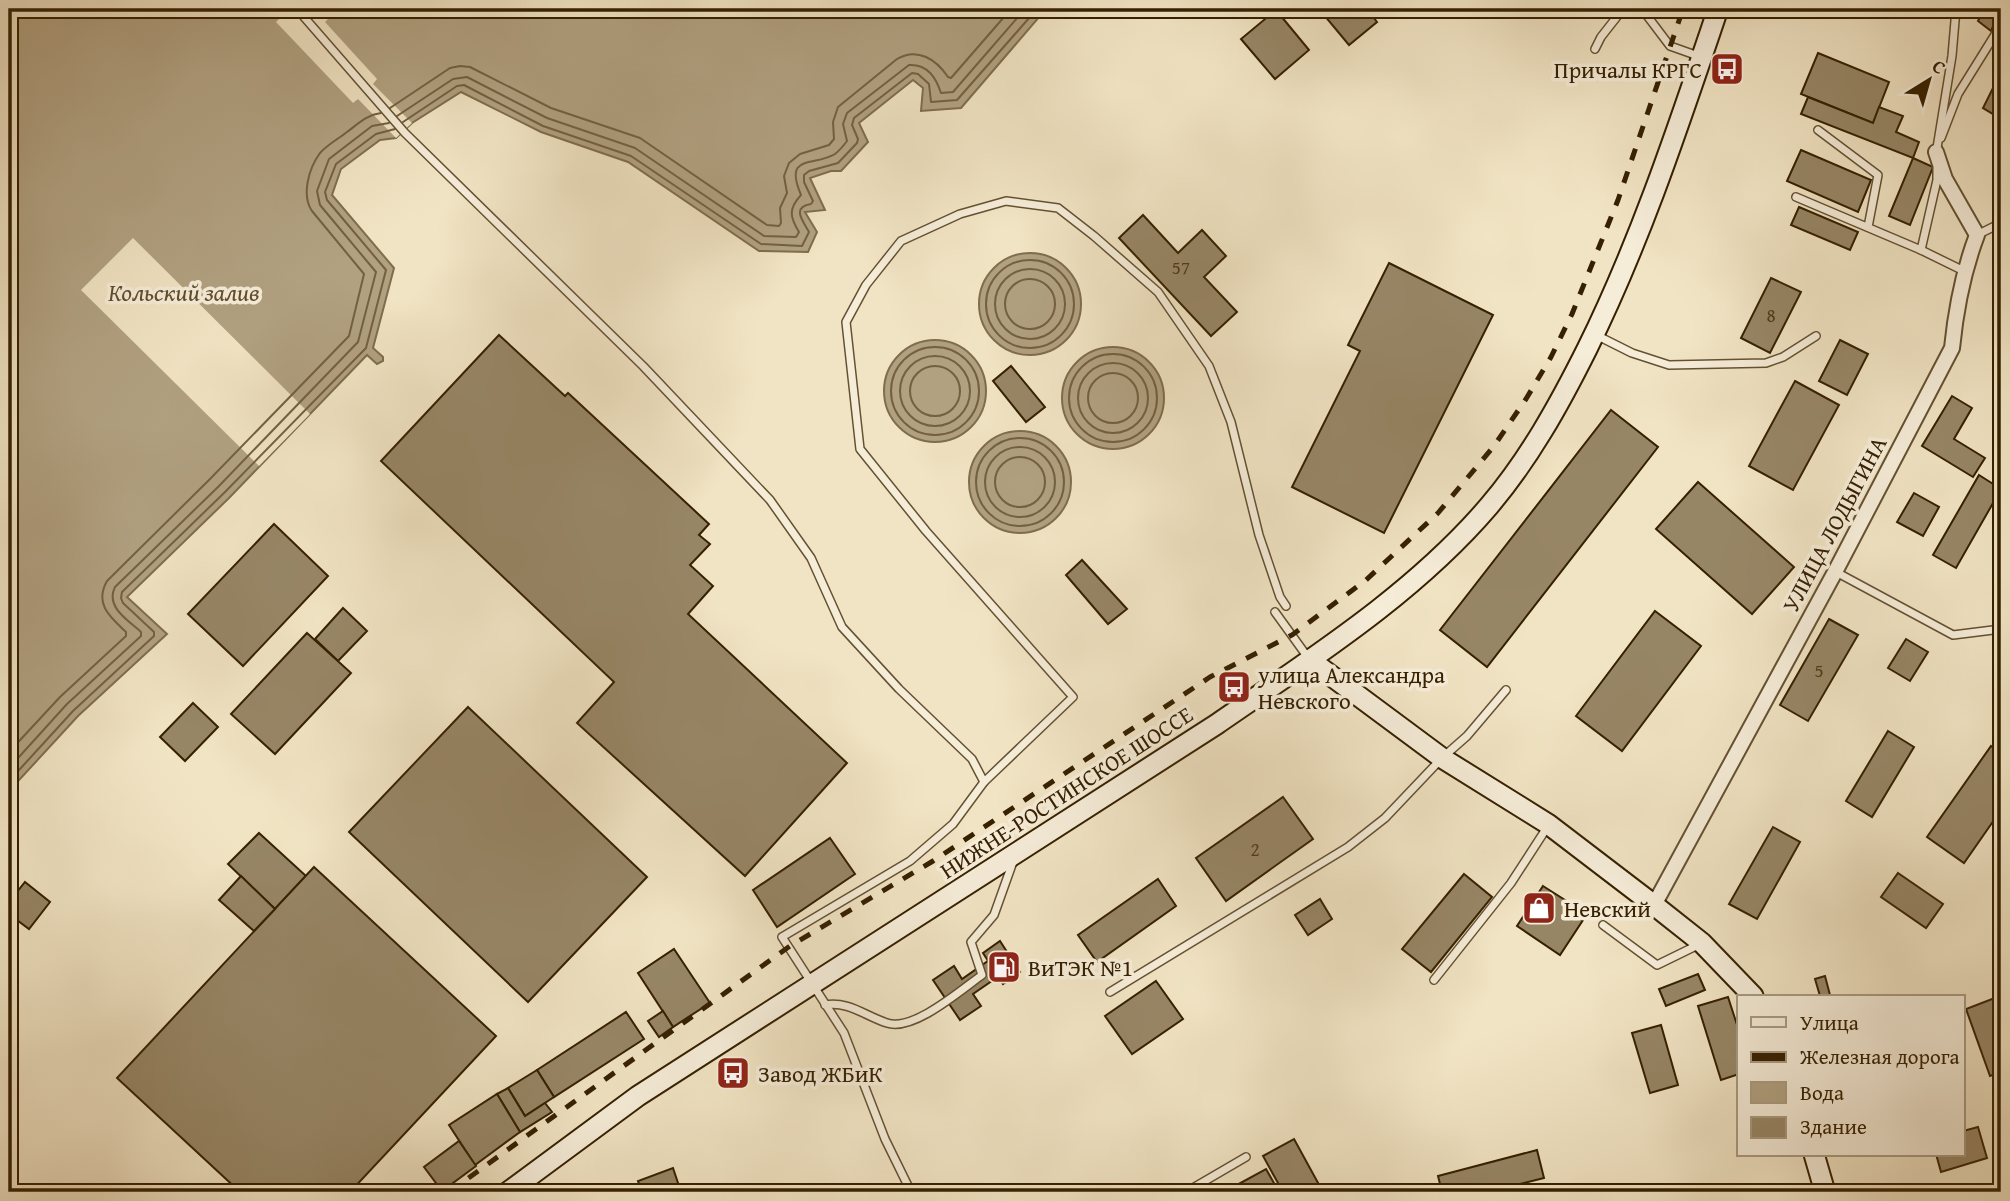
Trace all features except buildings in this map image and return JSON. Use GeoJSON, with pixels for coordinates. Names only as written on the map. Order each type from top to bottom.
{"type":"FeatureCollection","features":[{"type":"Feature","properties":{"kind":"street","name":"НИЖНЕ-РОСТИНСКОЕ ШОССЕ"},"geometry":{"type":"LineString","coordinates":[[508,1192],[638,1096],[1217,724],[1310,660],[1408,584],[1488,508],[1530,453],[1594,334],[1629,258],[1718,9]]}},
{"type":"Feature","properties":{"kind":"street"},"geometry":{"type":"LineString","coordinates":[[1936,152],[1945,179],[1977,235]]}},
{"type":"Feature","properties":{"kind":"street","name":"УЛИЦА ЛОДЫГИНА"},"geometry":{"type":"LineString","coordinates":[[1654,905],[1835,572],[1952,348],[1964,271],[1977,235]]}},
{"type":"Feature","properties":{"kind":"street"},"geometry":{"type":"LineString","coordinates":[[1310,660],[1442,758],[1548,824],[1702,943],[1753,995]]}},
{"type":"Feature","properties":{"kind":"street"},"geometry":{"type":"LineString","coordinates":[[1815,1156],[1825,1192]]}},
{"type":"Feature","properties":{"kind":"lane"},"geometry":{"type":"LineString","coordinates":[[308,9],[304,17],[405,133],[643,366],[770,500],[811,558],[842,627],[899,689],[972,760],[984,782]]}},
{"type":"Feature","properties":{"kind":"lane"},"geometry":{"type":"LineString","coordinates":[[1595,49],[1623,9]]}},
{"type":"Feature","properties":{"kind":"lane"},"geometry":{"type":"LineString","coordinates":[[1642,9],[1670,46],[1702,58]]}},
{"type":"Feature","properties":{"kind":"lane"},"geometry":{"type":"LineString","coordinates":[[1921,250],[1937,180],[1936,152],[1952,56],[1956,9]]}},
{"type":"Feature","properties":{"kind":"lane"},"geometry":{"type":"LineString","coordinates":[[1936,152],[1958,94],[2001,25]]}},
{"type":"Feature","properties":{"kind":"lane"},"geometry":{"type":"LineString","coordinates":[[1818,130],[1878,175],[1868,227]]}},
{"type":"Feature","properties":{"kind":"lane"},"geometry":{"type":"LineString","coordinates":[[1796,197],[1964,271]]}},
{"type":"Feature","properties":{"kind":"lane"},"geometry":{"type":"LineString","coordinates":[[912,1192],[885,1139],[844,1033],[782,937],[910,861],[953,824],[984,782],[1073,697],[926,531],[860,449],[846,322],[866,285],[901,241],[960,214],[1006,201],[1058,208],[1158,292],[1209,366],[1218,388],[1231,422],[1259,535],[1280,597],[1286,606]]}},
{"type":"Feature","properties":{"kind":"lane"},"geometry":{"type":"LineString","coordinates":[[1977,235],[2001,223]]}},
{"type":"Feature","properties":{"kind":"lane"},"geometry":{"type":"LineString","coordinates":[[1594,334],[1632,353],[1669,365],[1766,363],[1783,357],[1816,336]]}},
{"type":"Feature","properties":{"kind":"lane"},"geometry":{"type":"LineString","coordinates":[[1835,572],[1953,635],[2001,629]]}},
{"type":"Feature","properties":{"kind":"lane"},"geometry":{"type":"LineString","coordinates":[[1275,612],[1310,660]]}},
{"type":"Feature","properties":{"kind":"lane"},"geometry":{"type":"LineString","coordinates":[[1110,992],[1348,847],[1385,818],[1442,758],[1467,736],[1506,690]]}},
{"type":"Feature","properties":{"kind":"lane"},"geometry":{"type":"LineString","coordinates":[[1434,980],[1510,883],[1548,824]]}},
{"type":"Feature","properties":{"kind":"lane"},"geometry":{"type":"LineString","coordinates":[[825,1005],[836,1003],[855,1008],[889,1025],[923,1018],[982,975],[971,942],[994,915],[1016,853]]}},
{"type":"Feature","properties":{"kind":"lane"},"geometry":{"type":"LineString","coordinates":[[1603,925],[1657,965],[1702,943]]}},
{"type":"Feature","properties":{"kind":"lane"},"geometry":{"type":"LineString","coordinates":[[1186,1192],[1246,1157]]}},
{"type":"Feature","properties":{"kind":"water","name":"Кольский залив"},"geometry":{"type":"Polygon","coordinates":[[[9,9],[1046,9],[961,108],[921,111],[923,88],[913,80],[859,123],[868,142],[841,171],[831,171],[810,178],[825,210],[805,212],[817,232],[808,252],[759,251],[628,162],[541,132],[461,92],[412,123],[396,138],[380,140],[341,169],[332,195],[394,268],[373,348],[383,357],[383,361],[377,364],[367,355],[229,498],[127,597],[167,634],[78,716],[9,791],[9,9]]]}},
{"type":"Feature","properties":{"kind":"water"},"geometry":{"type":"Polygon","coordinates":[[[1030,253],[1059,261],[1073,275],[1081,304],[1073,333],[1059,347],[1030,355],[1001,347],[987,333],[979,304],[987,275],[1001,261],[1030,253]]]}},
{"type":"Feature","properties":{"kind":"water"},"geometry":{"type":"Polygon","coordinates":[[[935,340],[964,348],[978,362],[986,391],[978,420],[964,434],[935,442],[906,434],[892,420],[884,391],[892,362],[906,348],[935,340]]]}},
{"type":"Feature","properties":{"kind":"water"},"geometry":{"type":"Polygon","coordinates":[[[1113,347],[1142,355],[1156,369],[1164,398],[1156,427],[1142,441],[1113,449],[1084,441],[1070,427],[1062,398],[1070,369],[1084,355],[1113,347]]]}},
{"type":"Feature","properties":{"kind":"water"},"geometry":{"type":"Polygon","coordinates":[[[1020,431],[1040,435],[1056,446],[1067,462],[1071,482],[1067,502],[1056,518],[1040,529],[1020,533],[1000,529],[984,518],[973,502],[969,482],[973,462],[984,446],[1000,435],[1020,431]]]}},
{"type":"Feature","properties":{"kind":"pier"},"geometry":{"type":"Polygon","coordinates":[[[289,9],[338,9],[325,22],[377,79],[373,84],[412,123],[396,138],[358,99],[353,103],[276,22],[289,9]]]}},
{"type":"Feature","properties":{"kind":"pier"},"geometry":{"type":"Polygon","coordinates":[[[133,238],[310,414],[259,466],[81,290],[133,238]]]}},
{"type":"Feature","properties":{"kind":"railway"},"geometry":{"type":"LineString","coordinates":[[449,1192],[790,946],[933,861],[1210,677],[1292,635],[1366,580],[1438,513],[1494,446],[1526,399],[1572,314],[1618,200],[1683,9]]}},
{"type":"Feature","properties":{"kind":"place","name":"Причалы КРГС"},"geometry":{"type":"Point","coordinates":[1727,69]}},
{"type":"Feature","properties":{"kind":"place","name":"улица Александра Невского"},"geometry":{"type":"Point","coordinates":[1234,687]}},
{"type":"Feature","properties":{"kind":"place","name":"Невский"},"geometry":{"type":"Point","coordinates":[1539,908]}},
{"type":"Feature","properties":{"kind":"place","name":"ВиТЭК №1"},"geometry":{"type":"Point","coordinates":[1004,967]}},
{"type":"Feature","properties":{"kind":"place","name":"Завод ЖБиК"},"geometry":{"type":"Point","coordinates":[733,1073]}}]}
